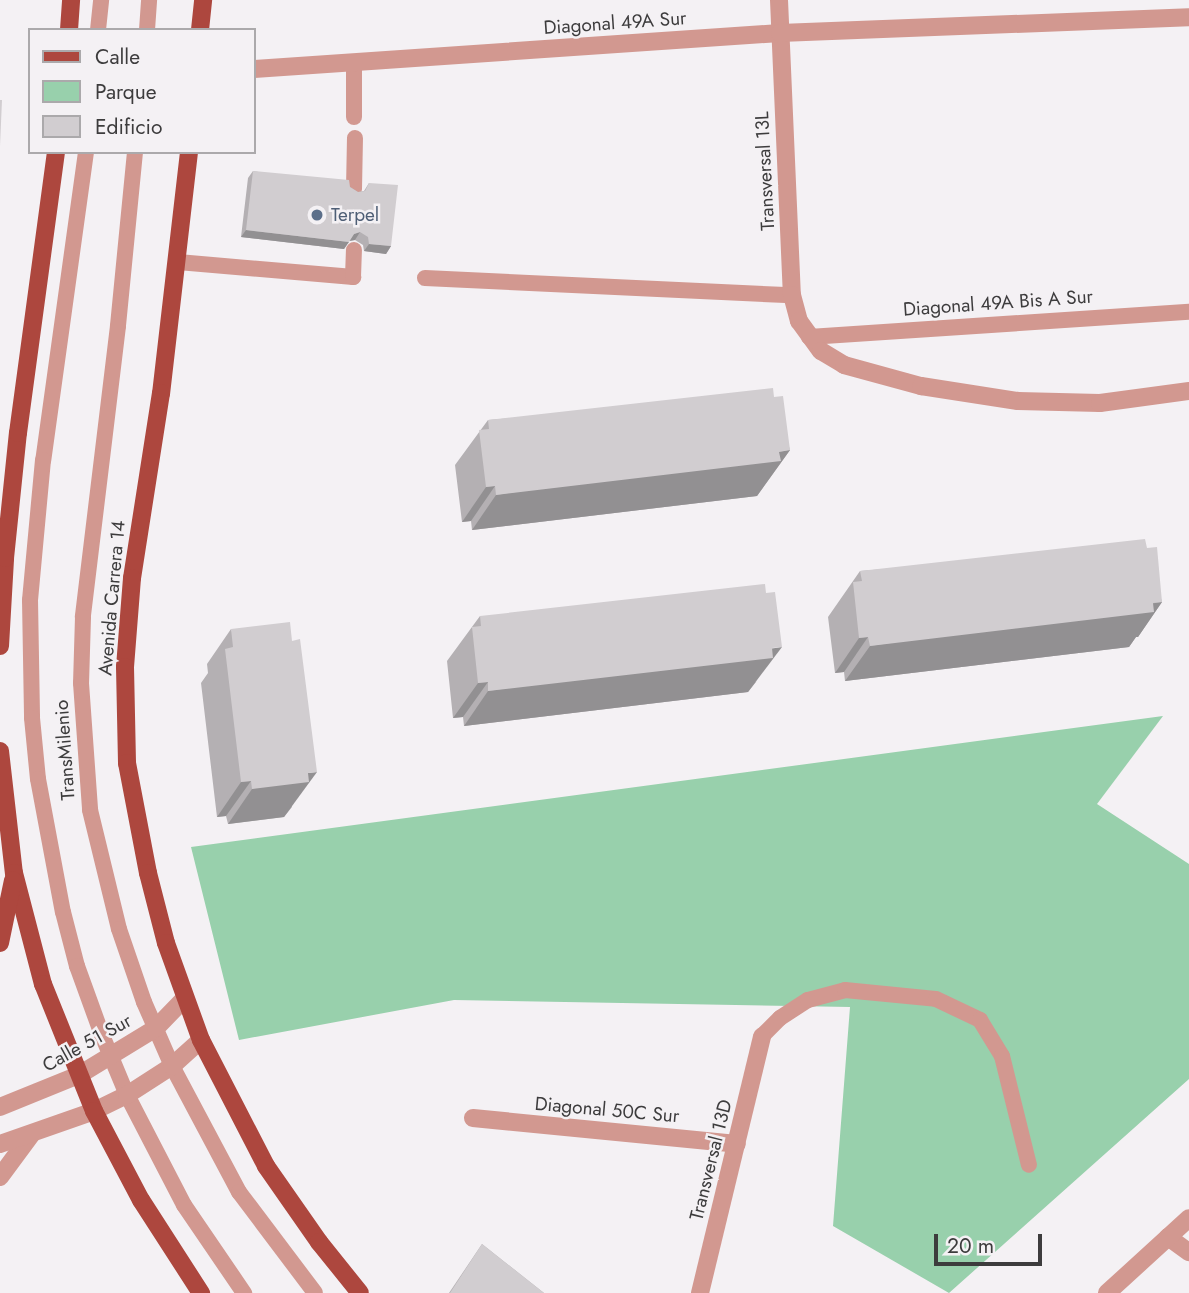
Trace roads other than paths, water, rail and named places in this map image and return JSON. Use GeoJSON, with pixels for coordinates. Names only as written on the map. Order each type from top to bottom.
{"type":"FeatureCollection","features":[{"type":"Feature","properties":{"kind":"main road"},"geometry":{"type":"LineString","coordinates":[[69,28],[71,0]]}},
{"type":"Feature","properties":{"kind":"main road"},"geometry":{"type":"LineString","coordinates":[[200,28],[203,0]]}},
{"type":"Feature","properties":{"kind":"main road"},"geometry":{"type":"LineString","coordinates":[[0,646],[5,558],[18,433],[56,154]]}},
{"type":"Feature","properties":{"kind":"main road","name":"Avenida Carrera 14"},"geometry":{"type":"LineString","coordinates":[[189,154],[161,393],[133,566],[125,655],[127,763],[138,825],[166,943],[201,1040],[266,1166],[319,1242],[360,1293]]}},
{"type":"Feature","properties":{"kind":"main road"},"geometry":{"type":"LineString","coordinates":[[0,751],[2,798],[14,873],[43,984],[94,1111],[141,1200],[201,1293]]}},
{"type":"Feature","properties":{"kind":"main road"},"geometry":{"type":"LineString","coordinates":[[0,943],[14,873]]}},
{"type":"Feature","properties":{"kind":"street","name":"Transversal 13L"},"geometry":{"type":"LineString","coordinates":[[779,0],[792,295],[799,321],[809,337]]}},
{"type":"Feature","properties":{"kind":"street"},"geometry":{"type":"LineString","coordinates":[[1093,0],[1093,18]]}},
{"type":"Feature","properties":{"kind":"street","name":"Diagonal 49A Sur"},"geometry":{"type":"LineString","coordinates":[[256,69],[780,33],[1093,18],[1189,17]]}},
{"type":"Feature","properties":{"kind":"street"},"geometry":{"type":"LineString","coordinates":[[809,337],[821,351],[845,365],[921,386],[1018,401],[1100,403],[1189,391]]}},
{"type":"Feature","properties":{"kind":"street","name":"Calle 51 Sur"},"geometry":{"type":"LineString","coordinates":[[0,1107],[79,1075],[156,1028],[184,999]]}},
{"type":"Feature","properties":{"kind":"street","name":"Transversal 13D"},"geometry":{"type":"LineString","coordinates":[[700,1293],[762,1036]]}},
{"type":"Feature","properties":{"kind":"street"},"geometry":{"type":"LineString","coordinates":[[0,1144],[94,1111],[127,1095],[172,1066],[201,1040]]}},
{"type":"Feature","properties":{"kind":"street","name":"Diagonal 50C Sur"},"geometry":{"type":"LineString","coordinates":[[473,1118],[737,1144]]}},
{"type":"Feature","properties":{"kind":"street"},"geometry":{"type":"LineString","coordinates":[[0,1177],[31,1135]]}},
{"type":"Feature","properties":{"kind":"street"},"geometry":{"type":"LineString","coordinates":[[1107,1293],[1189,1218]]}},
{"type":"Feature","properties":{"kind":"street"},"geometry":{"type":"LineString","coordinates":[[1168,1237],[1189,1252]]}},
{"type":"Feature","properties":{"kind":"lane"},"geometry":{"type":"LineString","coordinates":[[98,28],[101,0]]}},
{"type":"Feature","properties":{"kind":"lane"},"geometry":{"type":"LineString","coordinates":[[146,28],[149,0]]}},
{"type":"Feature","properties":{"kind":"lane"},"geometry":{"type":"LineString","coordinates":[[354,62],[354,117]]}},
{"type":"Feature","properties":{"kind":"lane"},"geometry":{"type":"LineString","coordinates":[[354,189],[355,138]]}},
{"type":"Feature","properties":{"kind":"lane","name":"TransMilenio"},"geometry":{"type":"LineString","coordinates":[[86,154],[43,460],[30,600],[29,661],[38,779],[63,912],[77,966],[111,1056],[127,1095],[184,1205],[244,1293]]}},
{"type":"Feature","properties":{"kind":"lane","name":"TransMilenio"},"geometry":{"type":"LineString","coordinates":[[135,154],[118,326],[83,618],[81,683],[90,810],[104,876],[136,977],[172,1066],[239,1192],[315,1293]]}},
{"type":"Feature","properties":{"kind":"lane"},"geometry":{"type":"LineString","coordinates":[[178,262],[353,277],[354,250]]}},
{"type":"Feature","properties":{"kind":"lane"},"geometry":{"type":"LineString","coordinates":[[425,278],[792,295]]}},
{"type":"Feature","properties":{"kind":"lane","name":"Diagonal 49A Bis A Sur"},"geometry":{"type":"LineString","coordinates":[[809,337],[1189,312]]}},
{"type":"Feature","properties":{"kind":"lane"},"geometry":{"type":"LineString","coordinates":[[762,1036],[808,1000],[845,990],[936,999],[980,1020],[1002,1056],[1029,1165]]}},
{"type":"Feature","properties":{"kind":"place","name":"Terpel"},"geometry":{"type":"Point","coordinates":[317,215]}}]}
